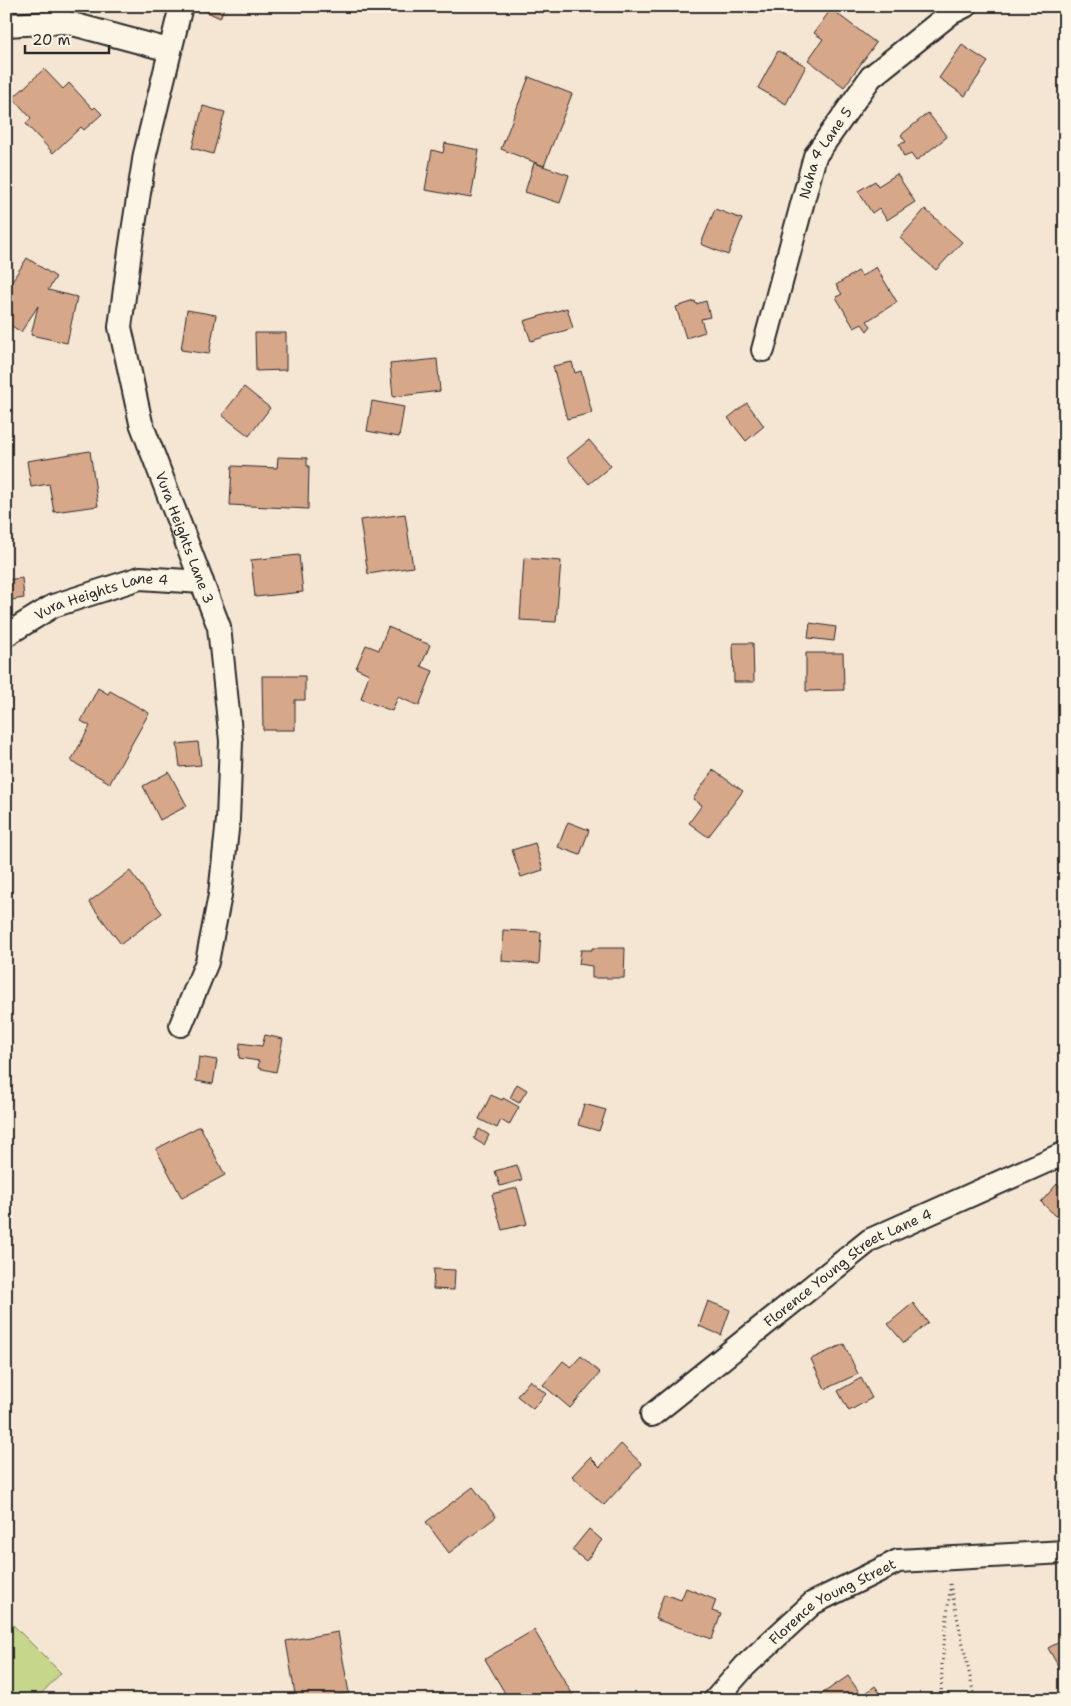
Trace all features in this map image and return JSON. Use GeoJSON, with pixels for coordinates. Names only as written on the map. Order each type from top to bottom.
{"type":"FeatureCollection","features":[{"type":"Feature","properties":{"kind":"street","name":"Vura Heights Lane 3"},"geometry":{"type":"LineString","coordinates":[[181,6],[144,154],[120,327],[141,423],[219,627],[231,741],[228,820],[220,895],[207,962],[181,1025]]}},
{"type":"Feature","properties":{"kind":"street","name":"Naha 4 Lane 5"},"geometry":{"type":"LineString","coordinates":[[763,350],[815,156],[871,77],[951,13],[965,6]]}},
{"type":"Feature","properties":{"kind":"street"},"geometry":{"type":"LineString","coordinates":[[6,25],[65,22],[169,50]]}},
{"type":"Feature","properties":{"kind":"street","name":"Vura Heights Lane 4"},"geometry":{"type":"LineString","coordinates":[[6,635],[52,606],[140,578],[202,582]]}},
{"type":"Feature","properties":{"kind":"street","name":"Florence Young Street Lane 4"},"geometry":{"type":"LineString","coordinates":[[652,1415],[870,1240],[1065,1153]]}},
{"type":"Feature","properties":{"kind":"street","name":"Florence Young Street"},"geometry":{"type":"LineString","coordinates":[[715,1700],[745,1666],[813,1603],[898,1561],[1065,1552]]}},
{"type":"Feature","properties":{"kind":"path"},"geometry":{"type":"LineString","coordinates":[[944,1559],[975,1700]]}},
{"type":"Feature","properties":{"kind":"path"},"geometry":{"type":"LineString","coordinates":[[941,1700],[942,1664],[950,1585]]}},
{"type":"Feature","properties":{"kind":"green space"},"geometry":{"type":"Polygon","coordinates":[[[6,1618],[61,1673],[35,1700],[6,1700],[6,1618]]]}},
{"type":"Feature","properties":{"kind":"building"},"geometry":{"type":"Polygon","coordinates":[[[205,6],[225,6],[220,18],[203,10],[205,6]]]}},
{"type":"Feature","properties":{"kind":"building"},"geometry":{"type":"Polygon","coordinates":[[[831,9],[876,43],[844,87],[808,60],[823,39],[814,33],[831,9]]]}},
{"type":"Feature","properties":{"kind":"building"},"geometry":{"type":"Polygon","coordinates":[[[962,45],[988,62],[965,96],[939,78],[962,45]]]}},
{"type":"Feature","properties":{"kind":"building"},"geometry":{"type":"Polygon","coordinates":[[[778,51],[806,66],[786,104],[758,88],[778,51]]]}},
{"type":"Feature","properties":{"kind":"building"},"geometry":{"type":"Polygon","coordinates":[[[44,69],[63,89],[69,83],[93,109],[95,107],[102,114],[84,130],[81,127],[53,153],[26,124],[31,118],[13,98],[44,69]]]}},
{"type":"Feature","properties":{"kind":"building"},"geometry":{"type":"Polygon","coordinates":[[[529,77],[572,94],[544,166],[501,149],[529,77]]]}},
{"type":"Feature","properties":{"kind":"building"},"geometry":{"type":"Polygon","coordinates":[[[203,106],[225,112],[213,154],[192,148],[203,106]]]}},
{"type":"Feature","properties":{"kind":"building"},"geometry":{"type":"Polygon","coordinates":[[[928,113],[947,137],[916,161],[911,154],[904,157],[899,144],[906,142],[901,135],[928,113]]]}},
{"type":"Feature","properties":{"kind":"building"},"geometry":{"type":"Polygon","coordinates":[[[445,143],[479,150],[471,198],[425,190],[432,150],[443,153],[445,143]]]}},
{"type":"Feature","properties":{"kind":"building"},"geometry":{"type":"Polygon","coordinates":[[[534,163],[569,175],[560,203],[525,192],[534,163]]]}},
{"type":"Feature","properties":{"kind":"building"},"geometry":{"type":"Polygon","coordinates":[[[897,174],[915,202],[887,220],[879,208],[872,213],[858,191],[875,181],[878,186],[897,174]]]}},
{"type":"Feature","properties":{"kind":"building"},"geometry":{"type":"Polygon","coordinates":[[[715,209],[742,219],[728,255],[701,244],[715,209]]]}},
{"type":"Feature","properties":{"kind":"building"},"geometry":{"type":"Polygon","coordinates":[[[925,209],[962,242],[936,270],[900,238],[925,209]]]}},
{"type":"Feature","properties":{"kind":"building"},"geometry":{"type":"Polygon","coordinates":[[[27,258],[56,277],[48,290],[77,297],[67,343],[31,335],[38,306],[21,332],[6,322],[6,290],[27,258]]]}},
{"type":"Feature","properties":{"kind":"building"},"geometry":{"type":"Polygon","coordinates":[[[876,267],[897,302],[867,321],[871,326],[867,331],[862,324],[854,328],[836,297],[842,294],[836,285],[858,271],[862,276],[876,267]]]}},
{"type":"Feature","properties":{"kind":"building"},"geometry":{"type":"Polygon","coordinates":[[[695,301],[696,304],[706,301],[710,317],[701,319],[705,332],[686,338],[676,307],[695,301]]]}},
{"type":"Feature","properties":{"kind":"building"},"geometry":{"type":"Polygon","coordinates":[[[567,308],[573,328],[531,341],[524,321],[567,308]]]}},
{"type":"Feature","properties":{"kind":"building"},"geometry":{"type":"Polygon","coordinates":[[[187,310],[216,315],[209,354],[181,350],[187,310]]]}},
{"type":"Feature","properties":{"kind":"building"},"geometry":{"type":"Polygon","coordinates":[[[255,333],[286,333],[286,370],[256,371],[255,333]]]}},
{"type":"Feature","properties":{"kind":"building"},"geometry":{"type":"Polygon","coordinates":[[[437,359],[440,391],[393,397],[390,364],[437,359]]]}},
{"type":"Feature","properties":{"kind":"building"},"geometry":{"type":"Polygon","coordinates":[[[572,362],[575,373],[581,371],[592,413],[567,419],[553,366],[572,362]]]}},
{"type":"Feature","properties":{"kind":"building"},"geometry":{"type":"Polygon","coordinates":[[[244,387],[270,408],[249,436],[222,415],[244,387]]]}},
{"type":"Feature","properties":{"kind":"building"},"geometry":{"type":"Polygon","coordinates":[[[372,401],[404,407],[399,437],[367,431],[372,401]]]}},
{"type":"Feature","properties":{"kind":"building"},"geometry":{"type":"Polygon","coordinates":[[[747,403],[764,426],[746,441],[728,418],[747,403]]]}},
{"type":"Feature","properties":{"kind":"building"},"geometry":{"type":"Polygon","coordinates":[[[589,440],[611,466],[589,484],[567,458],[589,440]]]}},
{"type":"Feature","properties":{"kind":"building"},"geometry":{"type":"Polygon","coordinates":[[[90,451],[98,506],[54,512],[49,484],[31,487],[27,461],[90,451]]]}},
{"type":"Feature","properties":{"kind":"building"},"geometry":{"type":"Polygon","coordinates":[[[278,457],[307,458],[307,466],[309,466],[308,509],[230,505],[232,466],[277,468],[278,457]]]}},
{"type":"Feature","properties":{"kind":"building"},"geometry":{"type":"Polygon","coordinates":[[[405,514],[413,567],[368,574],[360,520],[405,514]]]}},
{"type":"Feature","properties":{"kind":"building"},"geometry":{"type":"Polygon","coordinates":[[[299,555],[303,592],[255,597],[251,560],[299,555]]]}},
{"type":"Feature","properties":{"kind":"building"},"geometry":{"type":"Polygon","coordinates":[[[524,558],[561,561],[556,622],[520,620],[524,558]]]}},
{"type":"Feature","properties":{"kind":"building"},"geometry":{"type":"Polygon","coordinates":[[[22,578],[24,598],[6,601],[6,580],[22,578]]]}},
{"type":"Feature","properties":{"kind":"building"},"geometry":{"type":"Polygon","coordinates":[[[810,623],[836,627],[834,641],[808,638],[810,623]]]}},
{"type":"Feature","properties":{"kind":"building"},"geometry":{"type":"Polygon","coordinates":[[[388,627],[430,645],[421,666],[433,671],[419,706],[398,697],[392,711],[361,699],[369,674],[356,668],[366,645],[379,650],[388,627]]]}},
{"type":"Feature","properties":{"kind":"building"},"geometry":{"type":"Polygon","coordinates":[[[733,643],[753,643],[754,682],[734,682],[733,643]]]}},
{"type":"Feature","properties":{"kind":"building"},"geometry":{"type":"Polygon","coordinates":[[[806,653],[843,653],[844,690],[806,691],[806,653]]]}},
{"type":"Feature","properties":{"kind":"building"},"geometry":{"type":"Polygon","coordinates":[[[262,676],[305,676],[305,700],[295,700],[295,730],[263,730],[262,676]]]}},
{"type":"Feature","properties":{"kind":"building"},"geometry":{"type":"Polygon","coordinates":[[[98,688],[108,694],[110,691],[149,713],[110,783],[71,761],[90,726],[81,721],[98,688]]]}},
{"type":"Feature","properties":{"kind":"building"},"geometry":{"type":"Polygon","coordinates":[[[198,742],[201,765],[180,767],[177,744],[198,742]]]}},
{"type":"Feature","properties":{"kind":"building"},"geometry":{"type":"Polygon","coordinates":[[[713,770],[743,791],[708,837],[689,823],[702,805],[693,799],[713,770]]]}},
{"type":"Feature","properties":{"kind":"building"},"geometry":{"type":"Polygon","coordinates":[[[169,772],[187,806],[160,820],[143,786],[169,772]]]}},
{"type":"Feature","properties":{"kind":"building"},"geometry":{"type":"Polygon","coordinates":[[[568,822],[589,830],[580,855],[558,847],[568,822]]]}},
{"type":"Feature","properties":{"kind":"building"},"geometry":{"type":"Polygon","coordinates":[[[535,843],[543,870],[521,877],[512,850],[535,843]]]}},
{"type":"Feature","properties":{"kind":"building"},"geometry":{"type":"Polygon","coordinates":[[[130,871],[162,913],[121,944],[89,902],[130,871]]]}},
{"type":"Feature","properties":{"kind":"building"},"geometry":{"type":"Polygon","coordinates":[[[503,930],[541,932],[539,964],[502,961],[503,930]]]}},
{"type":"Feature","properties":{"kind":"building"},"geometry":{"type":"Polygon","coordinates":[[[592,948],[625,948],[624,978],[592,978],[592,966],[579,964],[581,950],[592,950],[592,948]]]}},
{"type":"Feature","properties":{"kind":"building"},"geometry":{"type":"Polygon","coordinates":[[[265,1035],[283,1039],[276,1072],[258,1068],[259,1061],[239,1058],[240,1043],[262,1046],[265,1035]]]}},
{"type":"Feature","properties":{"kind":"building"},"geometry":{"type":"Polygon","coordinates":[[[199,1057],[217,1060],[213,1084],[196,1081],[199,1057]]]}},
{"type":"Feature","properties":{"kind":"building"},"geometry":{"type":"Polygon","coordinates":[[[517,1084],[527,1090],[519,1103],[510,1098],[517,1084]]]}},
{"type":"Feature","properties":{"kind":"building"},"geometry":{"type":"Polygon","coordinates":[[[491,1095],[502,1100],[503,1098],[519,1107],[509,1125],[501,1120],[497,1128],[479,1119],[491,1095]]]}},
{"type":"Feature","properties":{"kind":"building"},"geometry":{"type":"Polygon","coordinates":[[[584,1104],[606,1110],[599,1131],[578,1125],[584,1104]]]}},
{"type":"Feature","properties":{"kind":"building"},"geometry":{"type":"Polygon","coordinates":[[[200,1126],[225,1175],[182,1198],[156,1149],[200,1126]]]}},
{"type":"Feature","properties":{"kind":"building"},"geometry":{"type":"Polygon","coordinates":[[[479,1129],[489,1135],[484,1145],[474,1139],[479,1129]]]}},
{"type":"Feature","properties":{"kind":"building"},"geometry":{"type":"Polygon","coordinates":[[[517,1165],[522,1180],[500,1186],[495,1171],[517,1165]]]}},
{"type":"Feature","properties":{"kind":"building"},"geometry":{"type":"Polygon","coordinates":[[[1057,1184],[1065,1190],[1065,1208],[1057,1217],[1041,1202],[1057,1184]]]}},
{"type":"Feature","properties":{"kind":"building"},"geometry":{"type":"Polygon","coordinates":[[[517,1188],[527,1224],[502,1230],[492,1194],[517,1188]]]}},
{"type":"Feature","properties":{"kind":"building"},"geometry":{"type":"Polygon","coordinates":[[[434,1269],[455,1270],[454,1290],[433,1289],[434,1269]]]}},
{"type":"Feature","properties":{"kind":"building"},"geometry":{"type":"Polygon","coordinates":[[[708,1301],[730,1310],[721,1335],[699,1326],[708,1301]]]}},
{"type":"Feature","properties":{"kind":"building"},"geometry":{"type":"Polygon","coordinates":[[[913,1303],[928,1323],[904,1343],[888,1324],[913,1303]]]}},
{"type":"Feature","properties":{"kind":"building"},"geometry":{"type":"Polygon","coordinates":[[[844,1344],[858,1374],[825,1389],[811,1359],[844,1344]]]}},
{"type":"Feature","properties":{"kind":"building"},"geometry":{"type":"Polygon","coordinates":[[[581,1356],[600,1373],[570,1408],[543,1385],[563,1361],[571,1367],[581,1356]]]}},
{"type":"Feature","properties":{"kind":"building"},"geometry":{"type":"Polygon","coordinates":[[[861,1378],[872,1398],[849,1411],[838,1391],[861,1378]]]}},
{"type":"Feature","properties":{"kind":"building"},"geometry":{"type":"Polygon","coordinates":[[[530,1380],[546,1394],[533,1409],[517,1396],[530,1380]]]}},
{"type":"Feature","properties":{"kind":"building"},"geometry":{"type":"Polygon","coordinates":[[[621,1444],[642,1464],[604,1505],[572,1476],[590,1457],[600,1467],[621,1444]]]}},
{"type":"Feature","properties":{"kind":"building"},"geometry":{"type":"Polygon","coordinates":[[[473,1487],[496,1517],[449,1553],[426,1522],[473,1487]]]}},
{"type":"Feature","properties":{"kind":"building"},"geometry":{"type":"Polygon","coordinates":[[[589,1529],[602,1540],[586,1561],[572,1550],[589,1529]]]}},
{"type":"Feature","properties":{"kind":"building"},"geometry":{"type":"Polygon","coordinates":[[[686,1588],[716,1600],[712,1611],[721,1614],[712,1639],[655,1619],[664,1594],[681,1600],[686,1588]]]}},
{"type":"Feature","properties":{"kind":"building"},"geometry":{"type":"Polygon","coordinates":[[[534,1630],[576,1700],[509,1700],[485,1659],[534,1630]]]}},
{"type":"Feature","properties":{"kind":"building"},"geometry":{"type":"Polygon","coordinates":[[[338,1632],[349,1693],[312,1700],[296,1700],[286,1641],[338,1632]]]}},
{"type":"Feature","properties":{"kind":"building"},"geometry":{"type":"Polygon","coordinates":[[[1065,1639],[1065,1678],[1048,1648],[1065,1639]]]}},
{"type":"Feature","properties":{"kind":"building"},"geometry":{"type":"Polygon","coordinates":[[[848,1676],[862,1696],[875,1686],[885,1700],[813,1700],[848,1676]]]}}]}
